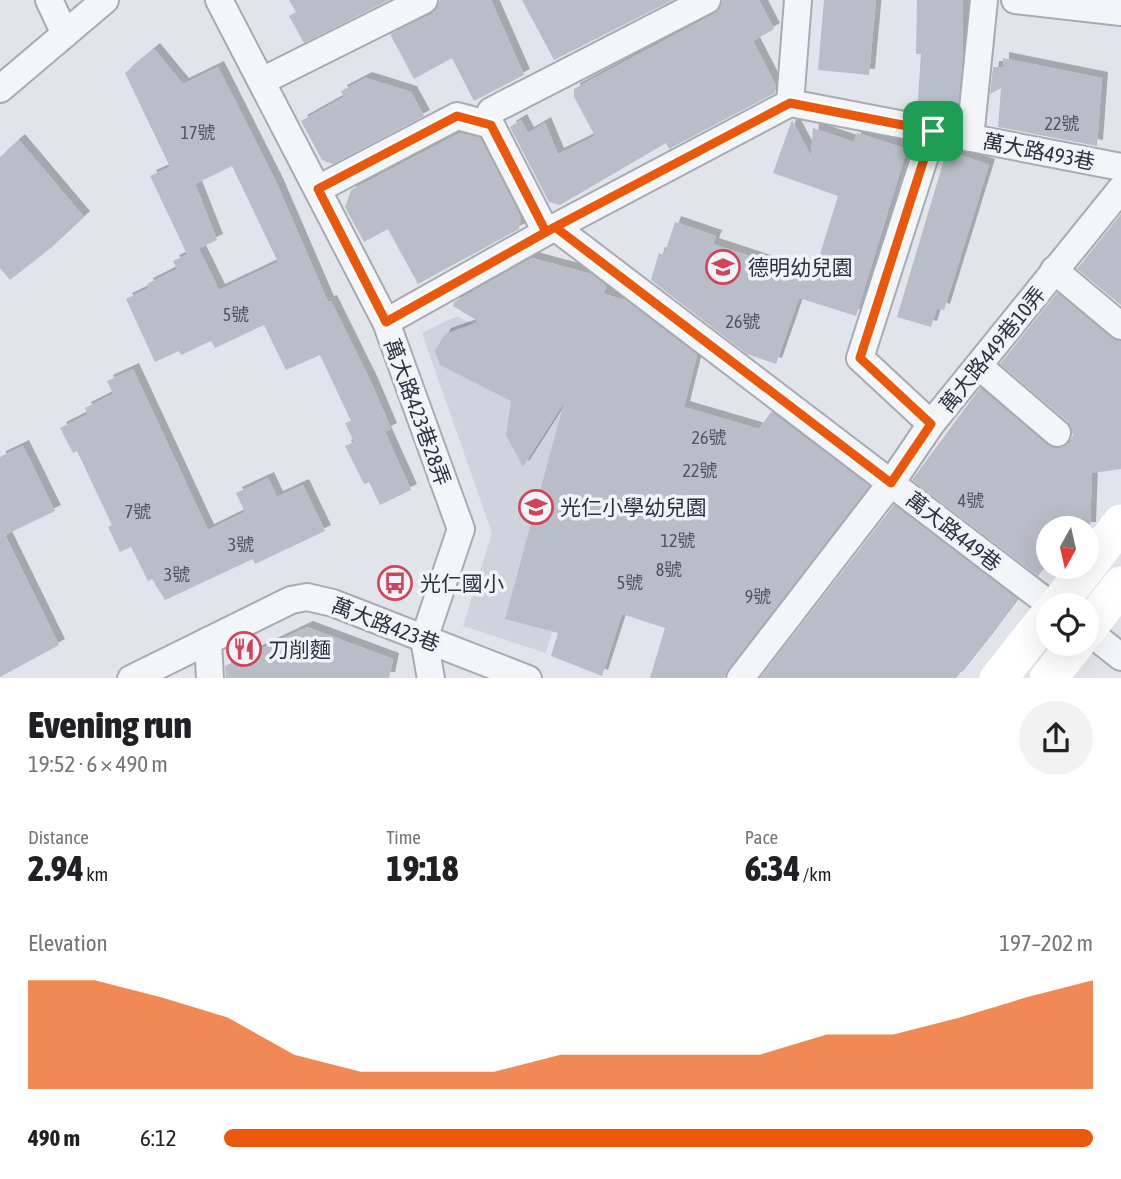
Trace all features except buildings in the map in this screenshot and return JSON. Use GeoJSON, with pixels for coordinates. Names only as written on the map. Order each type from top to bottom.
{"type":"FeatureCollection","features":[{"type":"Feature","properties":{"kind":"main road"},"geometry":{"type":"LineString","coordinates":[[1099,551],[1121,523]]}},
{"type":"Feature","properties":{"kind":"main road"},"geometry":{"type":"LineString","coordinates":[[1065,593],[1077,579]]}},
{"type":"Feature","properties":{"kind":"main road"},"geometry":{"type":"LineString","coordinates":[[1099,614],[1121,585]]}},
{"type":"Feature","properties":{"kind":"main road"},"geometry":{"type":"LineString","coordinates":[[998,678],[1036,631]]}},
{"type":"Feature","properties":{"kind":"main road"},"geometry":{"type":"LineString","coordinates":[[1048,678],[1066,656]]}},
{"type":"Feature","properties":{"kind":"street"},"geometry":{"type":"LineString","coordinates":[[49,0],[65,34]]}},
{"type":"Feature","properties":{"kind":"street"},"geometry":{"type":"LineString","coordinates":[[0,89],[105,0]]}},
{"type":"Feature","properties":{"kind":"street","name":"萬大路423巷28弄"},"geometry":{"type":"LineString","coordinates":[[219,0],[386,322],[461,529],[424,639]]}},
{"type":"Feature","properties":{"kind":"street"},"geometry":{"type":"LineString","coordinates":[[262,81],[424,0]]}},
{"type":"Feature","properties":{"kind":"street"},"geometry":{"type":"LineString","coordinates":[[491,111],[707,0]]}},
{"type":"Feature","properties":{"kind":"street"},"geometry":{"type":"LineString","coordinates":[[386,322],[550,229],[790,103],[799,0]]}},
{"type":"Feature","properties":{"kind":"street"},"geometry":{"type":"LineString","coordinates":[[970,138],[984,0]]}},
{"type":"Feature","properties":{"kind":"street"},"geometry":{"type":"LineString","coordinates":[[1014,0],[1121,12]]}},
{"type":"Feature","properties":{"kind":"street","name":"萬大路493巷"},"geometry":{"type":"LineString","coordinates":[[790,103],[1121,167]]}},
{"type":"Feature","properties":{"kind":"street"},"geometry":{"type":"LineString","coordinates":[[318,189],[457,116],[491,125],[550,229]]}},
{"type":"Feature","properties":{"kind":"street"},"geometry":{"type":"LineString","coordinates":[[931,424],[860,358],[933,131]]}},
{"type":"Feature","properties":{"kind":"street","name":"萬大路449巷10弄"},"geometry":{"type":"LineString","coordinates":[[740,678],[891,483],[931,424],[980,367],[1054,270],[1121,189]]}},
{"type":"Feature","properties":{"kind":"street","name":"萬大路449巷"},"geometry":{"type":"LineString","coordinates":[[550,229],[1037,593]]}},
{"type":"Feature","properties":{"kind":"street"},"geometry":{"type":"LineString","coordinates":[[1054,270],[1121,326]]}},
{"type":"Feature","properties":{"kind":"street"},"geometry":{"type":"LineString","coordinates":[[980,367],[1056,433]]}},
{"type":"Feature","properties":{"kind":"street","name":"萬大路423巷"},"geometry":{"type":"LineString","coordinates":[[131,678],[291,600],[307,597],[321,599],[528,678]]}},
{"type":"Feature","properties":{"kind":"street"},"geometry":{"type":"LineString","coordinates":[[424,639],[431,678]]}},
{"type":"Feature","properties":{"kind":"street"},"geometry":{"type":"LineString","coordinates":[[1099,640],[1121,657]]}},
{"type":"Feature","properties":{"kind":"street"},"geometry":{"type":"LineString","coordinates":[[208,641],[210,678]]}},
{"type":"Feature","properties":{"kind":"shaded area","name":"光仁小學幼兒園"},"geometry":{"type":"Polygon","coordinates":[[[457,316],[609,393],[597,481],[546,653],[463,626],[492,533],[422,333],[457,316]]]}},
{"type":"Feature","properties":{"kind":"place","name":"德明幼兒園"},"geometry":{"type":"Point","coordinates":[723,267]}},
{"type":"Feature","properties":{"kind":"place","name":"光仁小學幼兒園"},"geometry":{"type":"Point","coordinates":[536,507]}},
{"type":"Feature","properties":{"kind":"place","name":"光仁國小"},"geometry":{"type":"Point","coordinates":[395,583]}},
{"type":"Feature","properties":{"kind":"place","name":"刀削麵"},"geometry":{"type":"Point","coordinates":[244,649]}},
{"type":"Feature","properties":{"kind":"route"},"geometry":{"type":"LineString","coordinates":[[933,131],[790,103],[555,227],[546,232],[491,125],[457,116],[318,189],[386,322],[555,227],[891,483],[931,424],[860,358],[933,131]]}}]}
